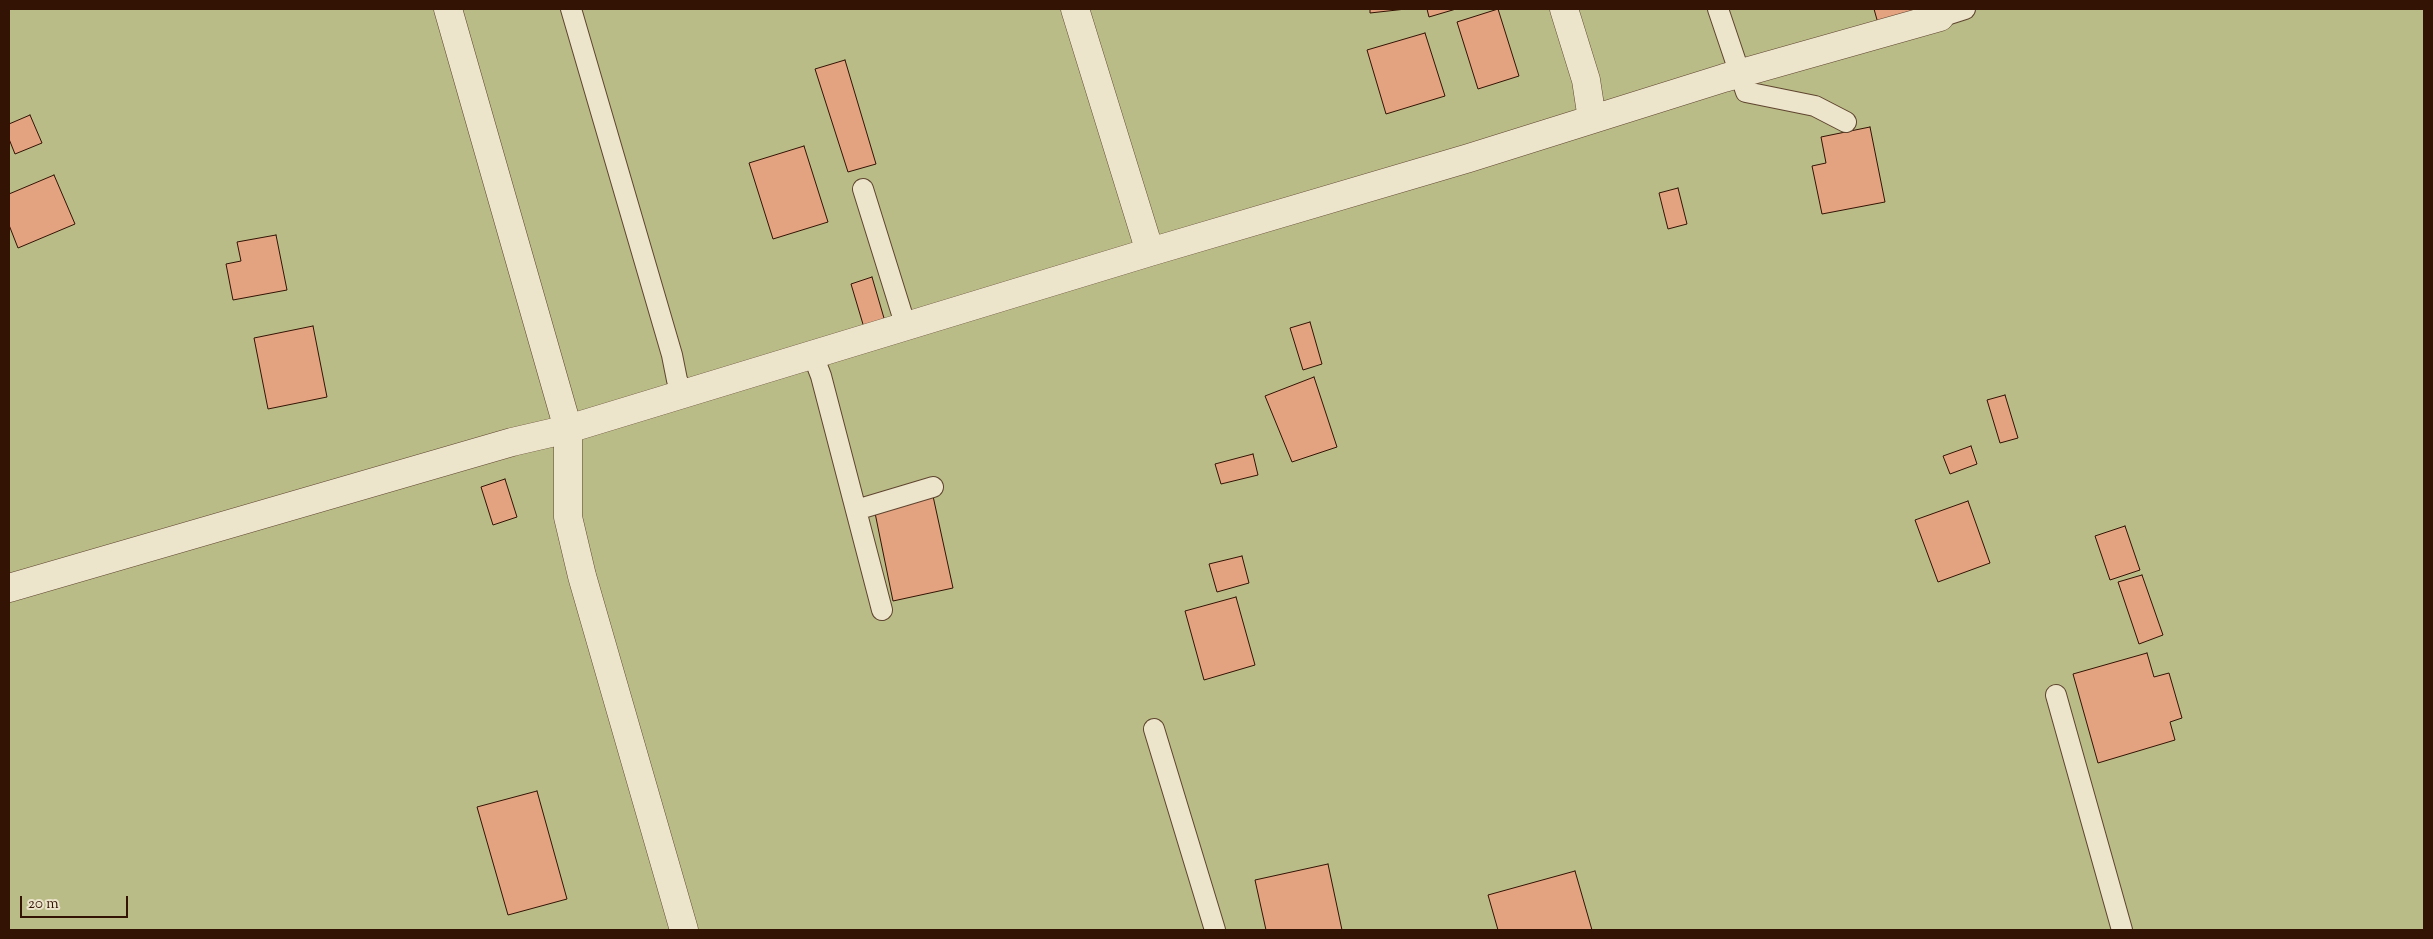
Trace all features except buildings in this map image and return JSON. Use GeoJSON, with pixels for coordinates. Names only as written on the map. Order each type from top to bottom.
{"type":"FeatureCollection","features":[{"type":"Feature","properties":{"kind":"street"},"geometry":{"type":"LineString","coordinates":[[448,9],[568,429],[568,517],[582,576],[684,930]]}},
{"type":"Feature","properties":{"kind":"street"},"geometry":{"type":"LineString","coordinates":[[1075,9],[1150,252]]}},
{"type":"Feature","properties":{"kind":"street"},"geometry":{"type":"LineString","coordinates":[[1564,9],[1586,80],[1592,119]]}},
{"type":"Feature","properties":{"kind":"street"},"geometry":{"type":"LineString","coordinates":[[9,588],[512,442],[568,429],[1150,252],[1460,161],[1739,73],[1952,13]]}},
{"type":"Feature","properties":{"kind":"lane"},"geometry":{"type":"LineString","coordinates":[[571,9],[672,354],[677,380],[684,394]]}},
{"type":"Feature","properties":{"kind":"lane"},"geometry":{"type":"LineString","coordinates":[[1718,9],[1746,92],[1814,106],[1846,122]]}},
{"type":"Feature","properties":{"kind":"lane"},"geometry":{"type":"LineString","coordinates":[[863,189],[906,327]]}},
{"type":"Feature","properties":{"kind":"lane"},"geometry":{"type":"LineString","coordinates":[[813,355],[821,376],[882,610]]}},
{"type":"Feature","properties":{"kind":"lane"},"geometry":{"type":"LineString","coordinates":[[856,510],[933,487]]}},
{"type":"Feature","properties":{"kind":"lane"},"geometry":{"type":"LineString","coordinates":[[2056,695],[2122,930]]}},
{"type":"Feature","properties":{"kind":"lane"},"geometry":{"type":"LineString","coordinates":[[1154,729],[1214,930]]}},
{"type":"Feature","properties":{"kind":"green space"},"geometry":{"type":"Polygon","coordinates":[[[9,9],[2424,9],[2424,930],[9,930],[9,9]]]}}]}
